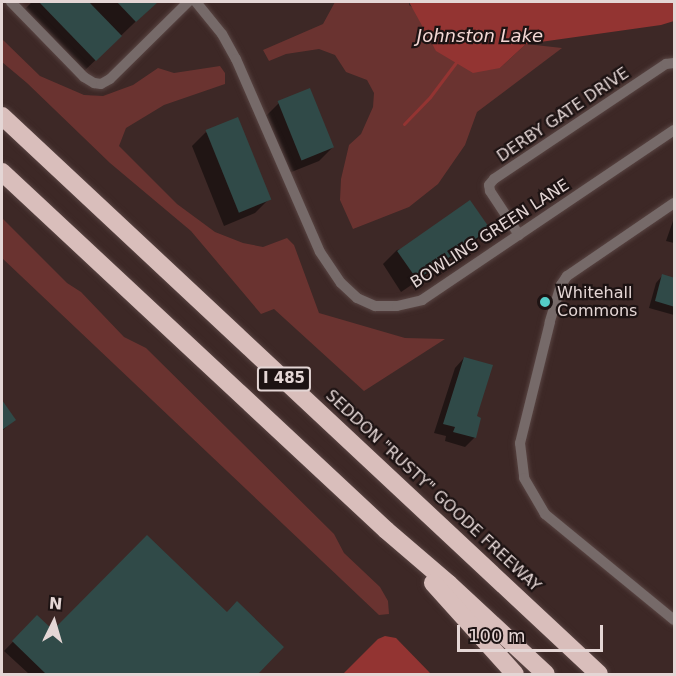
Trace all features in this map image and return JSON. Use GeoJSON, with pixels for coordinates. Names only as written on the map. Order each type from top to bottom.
{"type":"FeatureCollection","features":[{"type":"Feature","properties":{"kind":"highway","name":"SEDDON \"RUSTY\" GOODE FREEWAY"},"geometry":{"type":"LineString","coordinates":[[2,116],[567,642],[599,675]]}},
{"type":"Feature","properties":{"kind":"highway","name":"I 485"},"geometry":{"type":"LineString","coordinates":[[2,172],[386,530],[449,584],[546,675]]}},
{"type":"Feature","properties":{"kind":"highway"},"geometry":{"type":"LineString","coordinates":[[386,530],[515,675]]}},
{"type":"Feature","properties":{"kind":"highway"},"geometry":{"type":"LineString","coordinates":[[567,642],[609,675]]}},
{"type":"Feature","properties":{"kind":"street"},"geometry":{"type":"LineString","coordinates":[[11,2],[84,77],[101,84],[110,79],[188,2]]}},
{"type":"Feature","properties":{"kind":"street","name":"BOWLING GREEN LANE"},"geometry":{"type":"LineString","coordinates":[[196,2],[222,34],[236,58],[320,252],[341,283],[357,298],[375,306],[397,306],[422,300],[675,130]]}},
{"type":"Feature","properties":{"kind":"street","name":"DERBY GATE DRIVE"},"geometry":{"type":"LineString","coordinates":[[519,235],[490,191],[489,185],[494,179],[666,64],[675,63]]}},
{"type":"Feature","properties":{"kind":"street"},"geometry":{"type":"LineString","coordinates":[[675,203],[567,276],[561,285],[521,429],[520,443],[524,478],[545,514],[675,620]]}},
{"type":"Feature","properties":{"kind":"shaded area"},"geometry":{"type":"Polygon","coordinates":[[[335,2],[409,2],[409,5],[500,68],[526,44],[562,48],[477,112],[465,145],[438,184],[409,207],[353,229],[340,200],[341,179],[349,145],[361,134],[373,107],[374,93],[367,80],[346,72],[335,55],[319,49],[286,54],[269,61],[263,50],[323,24],[335,2]]]}},
{"type":"Feature","properties":{"kind":"shaded area"},"geometry":{"type":"Polygon","coordinates":[[[2,39],[40,76],[84,95],[103,96],[133,85],[158,68],[174,73],[220,66],[225,73],[225,84],[164,105],[126,128],[119,146],[177,204],[215,232],[243,243],[263,247],[287,238],[294,245],[319,313],[405,338],[445,339],[364,391],[274,309],[261,314],[191,231],[110,163],[2,62],[2,39]]]}},
{"type":"Feature","properties":{"kind":"shaded area"},"geometry":{"type":"Polygon","coordinates":[[[2,218],[67,283],[81,292],[124,337],[146,348],[334,534],[344,553],[380,587],[388,601],[389,614],[379,615],[2,258],[2,218]]]}},
{"type":"Feature","properties":{"kind":"water","name":"Johnston Lake"},"geometry":{"type":"Polygon","coordinates":[[[409,2],[674,2],[674,21],[661,25],[526,44],[500,68],[473,73],[436,51],[409,2]]]}},
{"type":"Feature","properties":{"kind":"water"},"geometry":{"type":"Polygon","coordinates":[[[385,636],[396,638],[431,674],[343,674],[378,639],[385,636]]]}},
{"type":"Feature","properties":{"kind":"building"},"geometry":{"type":"Polygon","coordinates":[[[39,2],[89,2],[122,36],[96,61],[39,2]]]}},
{"type":"Feature","properties":{"kind":"building"},"geometry":{"type":"Polygon","coordinates":[[[117,2],[158,2],[136,22],[117,2]]]}},
{"type":"Feature","properties":{"kind":"building"},"geometry":{"type":"Polygon","coordinates":[[[310,88],[334,147],[302,160],[278,101],[310,88]]]}},
{"type":"Feature","properties":{"kind":"building"},"geometry":{"type":"Polygon","coordinates":[[[238,117],[271,200],[239,213],[206,130],[238,117]]]}},
{"type":"Feature","properties":{"kind":"building"},"geometry":{"type":"Polygon","coordinates":[[[470,200],[490,229],[417,280],[397,251],[470,200]]]}},
{"type":"Feature","properties":{"kind":"building"},"geometry":{"type":"Polygon","coordinates":[[[662,274],[675,278],[675,307],[655,301],[662,274]]]}},
{"type":"Feature","properties":{"kind":"building"},"geometry":{"type":"Polygon","coordinates":[[[464,357],[493,365],[477,416],[481,418],[476,438],[453,432],[455,427],[443,424],[464,357]]]}},
{"type":"Feature","properties":{"kind":"building"},"geometry":{"type":"Polygon","coordinates":[[[2,400],[16,420],[2,430],[2,400]]]}},
{"type":"Feature","properties":{"kind":"building"},"geometry":{"type":"Polygon","coordinates":[[[147,535],[227,612],[237,601],[284,647],[257,675],[47,675],[12,641],[37,615],[53,630],[147,535]]]}},
{"type":"Feature","properties":{"kind":"waterway"},"geometry":{"type":"LineString","coordinates":[[404,124],[430,97],[457,61]]}},
{"type":"Feature","properties":{"kind":"place","name":"Whitehall Commons"},"geometry":{"type":"Point","coordinates":[545,302]}}]}
